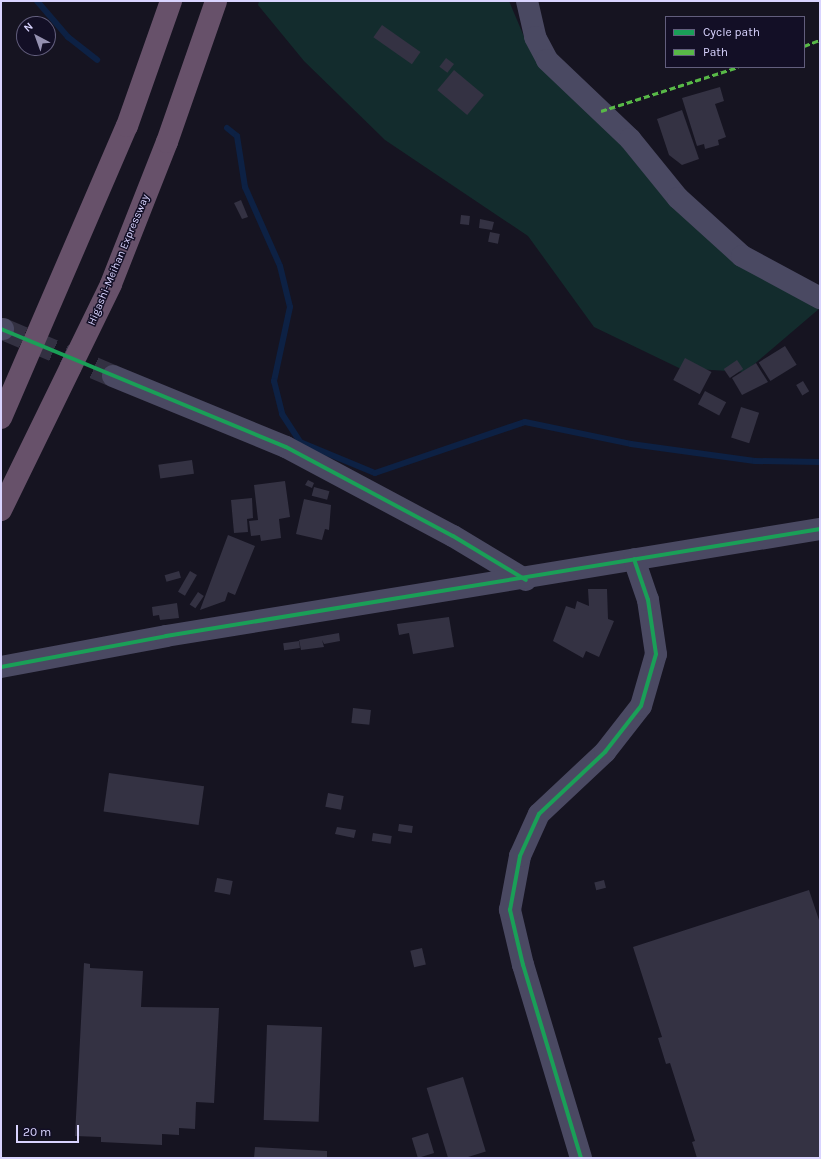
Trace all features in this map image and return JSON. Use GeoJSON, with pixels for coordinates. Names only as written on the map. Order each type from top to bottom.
{"type":"FeatureCollection","features":[{"type":"Feature","properties":{"kind":"highway"},"geometry":{"type":"LineString","coordinates":[[1,418],[126,126],[171,1]]}},
{"type":"Feature","properties":{"kind":"highway","name":"Higashi-Meihan Expressway"},"geometry":{"type":"LineString","coordinates":[[1,510],[111,284],[167,142],[216,1]]}},
{"type":"Feature","properties":{"kind":"street"},"geometry":{"type":"LineString","coordinates":[[527,1],[535,37],[547,60],[630,139],[678,198],[742,256],[820,298]]}},
{"type":"Feature","properties":{"kind":"street"},"geometry":{"type":"LineString","coordinates":[[113,376],[286,447],[454,536],[526,580]]}},
{"type":"Feature","properties":{"kind":"street"},"geometry":{"type":"LineString","coordinates":[[1,667],[166,636],[526,580],[634,560],[820,529]]}},
{"type":"Feature","properties":{"kind":"street"},"geometry":{"type":"LineString","coordinates":[[581,1158],[523,965],[510,910],[520,856],[539,814],[605,752],[641,706],[656,654],[648,600],[634,560]]}},
{"type":"Feature","properties":{"kind":"green space"},"geometry":{"type":"Polygon","coordinates":[[[259,1],[509,1],[528,46],[731,241],[820,308],[745,372],[679,368],[594,327],[528,236],[385,140],[304,61],[258,5],[259,1]]]}},
{"type":"Feature","properties":{"kind":"building"},"geometry":{"type":"Polygon","coordinates":[[[382,25],[421,52],[412,64],[373,37],[382,25]]]}},
{"type":"Feature","properties":{"kind":"building"},"geometry":{"type":"Polygon","coordinates":[[[446,58],[454,64],[447,73],[439,67],[446,58]]]}},
{"type":"Feature","properties":{"kind":"building"},"geometry":{"type":"Polygon","coordinates":[[[454,70],[484,95],[467,115],[437,90],[454,70]]]}},
{"type":"Feature","properties":{"kind":"building"},"geometry":{"type":"Polygon","coordinates":[[[720,87],[724,101],[715,104],[726,137],[718,140],[719,145],[705,149],[704,144],[697,146],[682,98],[720,87]]]}},
{"type":"Feature","properties":{"kind":"building"},"geometry":{"type":"Polygon","coordinates":[[[682,110],[699,159],[682,165],[669,155],[657,119],[682,110]]]}},
{"type":"Feature","properties":{"kind":"building"},"geometry":{"type":"Polygon","coordinates":[[[241,200],[248,217],[242,219],[234,203],[241,200]]]}},
{"type":"Feature","properties":{"kind":"building"},"geometry":{"type":"Polygon","coordinates":[[[461,215],[470,216],[469,225],[460,224],[461,215]]]}},
{"type":"Feature","properties":{"kind":"building"},"geometry":{"type":"Polygon","coordinates":[[[480,219],[494,222],[492,230],[479,228],[480,219]]]}},
{"type":"Feature","properties":{"kind":"building"},"geometry":{"type":"Polygon","coordinates":[[[490,232],[500,234],[498,244],[488,242],[490,232]]]}},
{"type":"Feature","properties":{"kind":"building"},"geometry":{"type":"Polygon","coordinates":[[[785,346],[797,365],[770,381],[759,362],[785,346]]]}},
{"type":"Feature","properties":{"kind":"building"},"geometry":{"type":"Polygon","coordinates":[[[685,358],[711,372],[700,394],[673,380],[685,358]]]}},
{"type":"Feature","properties":{"kind":"building"},"geometry":{"type":"Polygon","coordinates":[[[737,360],[743,369],[730,378],[724,369],[737,360]]]}},
{"type":"Feature","properties":{"kind":"building"},"geometry":{"type":"Polygon","coordinates":[[[756,363],[768,382],[742,395],[732,378],[756,363]]]}},
{"type":"Feature","properties":{"kind":"building"},"geometry":{"type":"Polygon","coordinates":[[[803,381],[809,391],[802,395],[796,385],[803,381]]]}},
{"type":"Feature","properties":{"kind":"building"},"geometry":{"type":"Polygon","coordinates":[[[705,391],[726,402],[719,416],[698,404],[705,391]]]}},
{"type":"Feature","properties":{"kind":"building"},"geometry":{"type":"Polygon","coordinates":[[[741,407],[759,413],[749,443],[731,437],[741,407]]]}},
{"type":"Feature","properties":{"kind":"building"},"geometry":{"type":"Polygon","coordinates":[[[192,460],[194,474],[160,479],[158,465],[192,460]]]}},
{"type":"Feature","properties":{"kind":"building"},"geometry":{"type":"Polygon","coordinates":[[[308,480],[314,483],[312,488],[305,485],[308,480]]]}},
{"type":"Feature","properties":{"kind":"building"},"geometry":{"type":"Polygon","coordinates":[[[285,481],[290,517],[279,519],[281,538],[261,541],[260,535],[251,536],[249,521],[258,520],[254,485],[285,481]]]}},
{"type":"Feature","properties":{"kind":"building"},"geometry":{"type":"Polygon","coordinates":[[[314,487],[329,491],[327,500],[312,496],[314,487]]]}},
{"type":"Feature","properties":{"kind":"building"},"geometry":{"type":"Polygon","coordinates":[[[252,498],[253,518],[247,519],[248,532],[234,533],[231,500],[252,498]]]}},
{"type":"Feature","properties":{"kind":"building"},"geometry":{"type":"Polygon","coordinates":[[[304,499],[331,505],[329,530],[325,529],[322,540],[296,534],[304,499]]]}},
{"type":"Feature","properties":{"kind":"building"},"geometry":{"type":"Polygon","coordinates":[[[228,535],[255,546],[235,595],[228,592],[225,601],[200,610],[228,535]]]}},
{"type":"Feature","properties":{"kind":"building"},"geometry":{"type":"Polygon","coordinates":[[[179,571],[181,578],[167,582],[165,575],[179,571]]]}},
{"type":"Feature","properties":{"kind":"building"},"geometry":{"type":"Polygon","coordinates":[[[190,571],[197,575],[185,596],[178,592],[190,571]]]}},
{"type":"Feature","properties":{"kind":"building"},"geometry":{"type":"Polygon","coordinates":[[[588,589],[607,589],[608,619],[614,621],[599,657],[586,651],[583,658],[553,641],[566,606],[575,609],[577,601],[589,606],[588,589]]]}},
{"type":"Feature","properties":{"kind":"building"},"geometry":{"type":"Polygon","coordinates":[[[198,592],[204,596],[195,608],[190,604],[198,592]]]}},
{"type":"Feature","properties":{"kind":"building"},"geometry":{"type":"Polygon","coordinates":[[[177,603],[179,618],[160,620],[159,615],[153,616],[152,607],[177,603]]]}},
{"type":"Feature","properties":{"kind":"building"},"geometry":{"type":"Polygon","coordinates":[[[449,617],[454,647],[413,654],[409,633],[399,635],[397,624],[449,617]]]}},
{"type":"Feature","properties":{"kind":"building"},"geometry":{"type":"Polygon","coordinates":[[[339,633],[340,641],[324,644],[322,640],[324,647],[301,650],[299,640],[339,633]]]}},
{"type":"Feature","properties":{"kind":"building"},"geometry":{"type":"Polygon","coordinates":[[[299,641],[300,648],[284,650],[283,643],[299,641]]]}},
{"type":"Feature","properties":{"kind":"building"},"geometry":{"type":"Polygon","coordinates":[[[353,708],[371,710],[369,725],[351,723],[353,708]]]}},
{"type":"Feature","properties":{"kind":"building"},"geometry":{"type":"Polygon","coordinates":[[[109,773],[204,786],[199,825],[104,812],[109,773]]]}},
{"type":"Feature","properties":{"kind":"building"},"geometry":{"type":"Polygon","coordinates":[[[328,793],[344,796],[341,810],[325,807],[328,793]]]}},
{"type":"Feature","properties":{"kind":"building"},"geometry":{"type":"Polygon","coordinates":[[[399,824],[413,826],[412,833],[398,831],[399,824]]]}},
{"type":"Feature","properties":{"kind":"building"},"geometry":{"type":"Polygon","coordinates":[[[337,827],[356,830],[354,838],[335,834],[337,827]]]}},
{"type":"Feature","properties":{"kind":"building"},"geometry":{"type":"Polygon","coordinates":[[[373,833],[392,836],[391,844],[372,841],[373,833]]]}},
{"type":"Feature","properties":{"kind":"building"},"geometry":{"type":"Polygon","coordinates":[[[217,878],[233,881],[230,895],[214,892],[217,878]]]}},
{"type":"Feature","properties":{"kind":"building"},"geometry":{"type":"Polygon","coordinates":[[[604,880],[606,888],[596,890],[594,882],[604,880]]]}},
{"type":"Feature","properties":{"kind":"building"},"geometry":{"type":"Polygon","coordinates":[[[809,890],[820,923],[820,1158],[697,1158],[692,1142],[695,1141],[670,1063],[666,1064],[658,1038],[662,1037],[633,947],[809,890]]]}},
{"type":"Feature","properties":{"kind":"building"},"geometry":{"type":"Polygon","coordinates":[[[422,948],[426,965],[414,967],[410,951],[422,948]]]}},
{"type":"Feature","properties":{"kind":"building"},"geometry":{"type":"Polygon","coordinates":[[[84,963],[90,964],[90,968],[143,971],[141,1007],[219,1008],[214,1103],[196,1102],[195,1129],[179,1128],[179,1135],[162,1134],[162,1145],[101,1142],[101,1137],[75,1136],[84,963]]]}},
{"type":"Feature","properties":{"kind":"building"},"geometry":{"type":"Polygon","coordinates":[[[267,1025],[322,1027],[319,1122],[264,1120],[267,1025]]]}},
{"type":"Feature","properties":{"kind":"building"},"geometry":{"type":"Polygon","coordinates":[[[463,1077],[486,1152],[465,1158],[448,1158],[427,1088],[463,1077]]]}},
{"type":"Feature","properties":{"kind":"building"},"geometry":{"type":"Polygon","coordinates":[[[428,1133],[434,1153],[418,1158],[412,1138],[428,1133]]]}},
{"type":"Feature","properties":{"kind":"building"},"geometry":{"type":"Polygon","coordinates":[[[255,1147],[327,1151],[327,1158],[254,1158],[255,1147]]]}},
{"type":"Feature","properties":{"kind":"waterway"},"geometry":{"type":"LineString","coordinates":[[37,1],[68,37],[97,60]]}},
{"type":"Feature","properties":{"kind":"waterway"},"geometry":{"type":"LineString","coordinates":[[227,128],[237,136],[245,187],[280,266],[290,307],[274,381],[282,414],[300,442],[375,473],[525,422],[631,444],[755,461],[820,462]]}},
{"type":"Feature","properties":{"kind":"tunnel"},"geometry":{"type":"LineString","coordinates":[[3,329],[113,376]]}},
{"type":"Feature","properties":{"kind":"marked path"},"geometry":{"type":"LineString","coordinates":[[805,46],[820,40]]}},
{"type":"Feature","properties":{"kind":"marked path"},"geometry":{"type":"LineString","coordinates":[[601,111],[735,68]]}},
{"type":"Feature","properties":{"kind":"cycle path"},"geometry":{"type":"LineString","coordinates":[[1,329],[286,447],[453,536],[526,580]]}},
{"type":"Feature","properties":{"kind":"cycle path"},"geometry":{"type":"LineString","coordinates":[[1,667],[166,636],[820,529]]}},
{"type":"Feature","properties":{"kind":"cycle path"},"geometry":{"type":"LineString","coordinates":[[581,1158],[523,965],[510,910],[520,856],[539,814],[605,752],[641,706],[656,654],[648,600],[634,559]]}}]}
